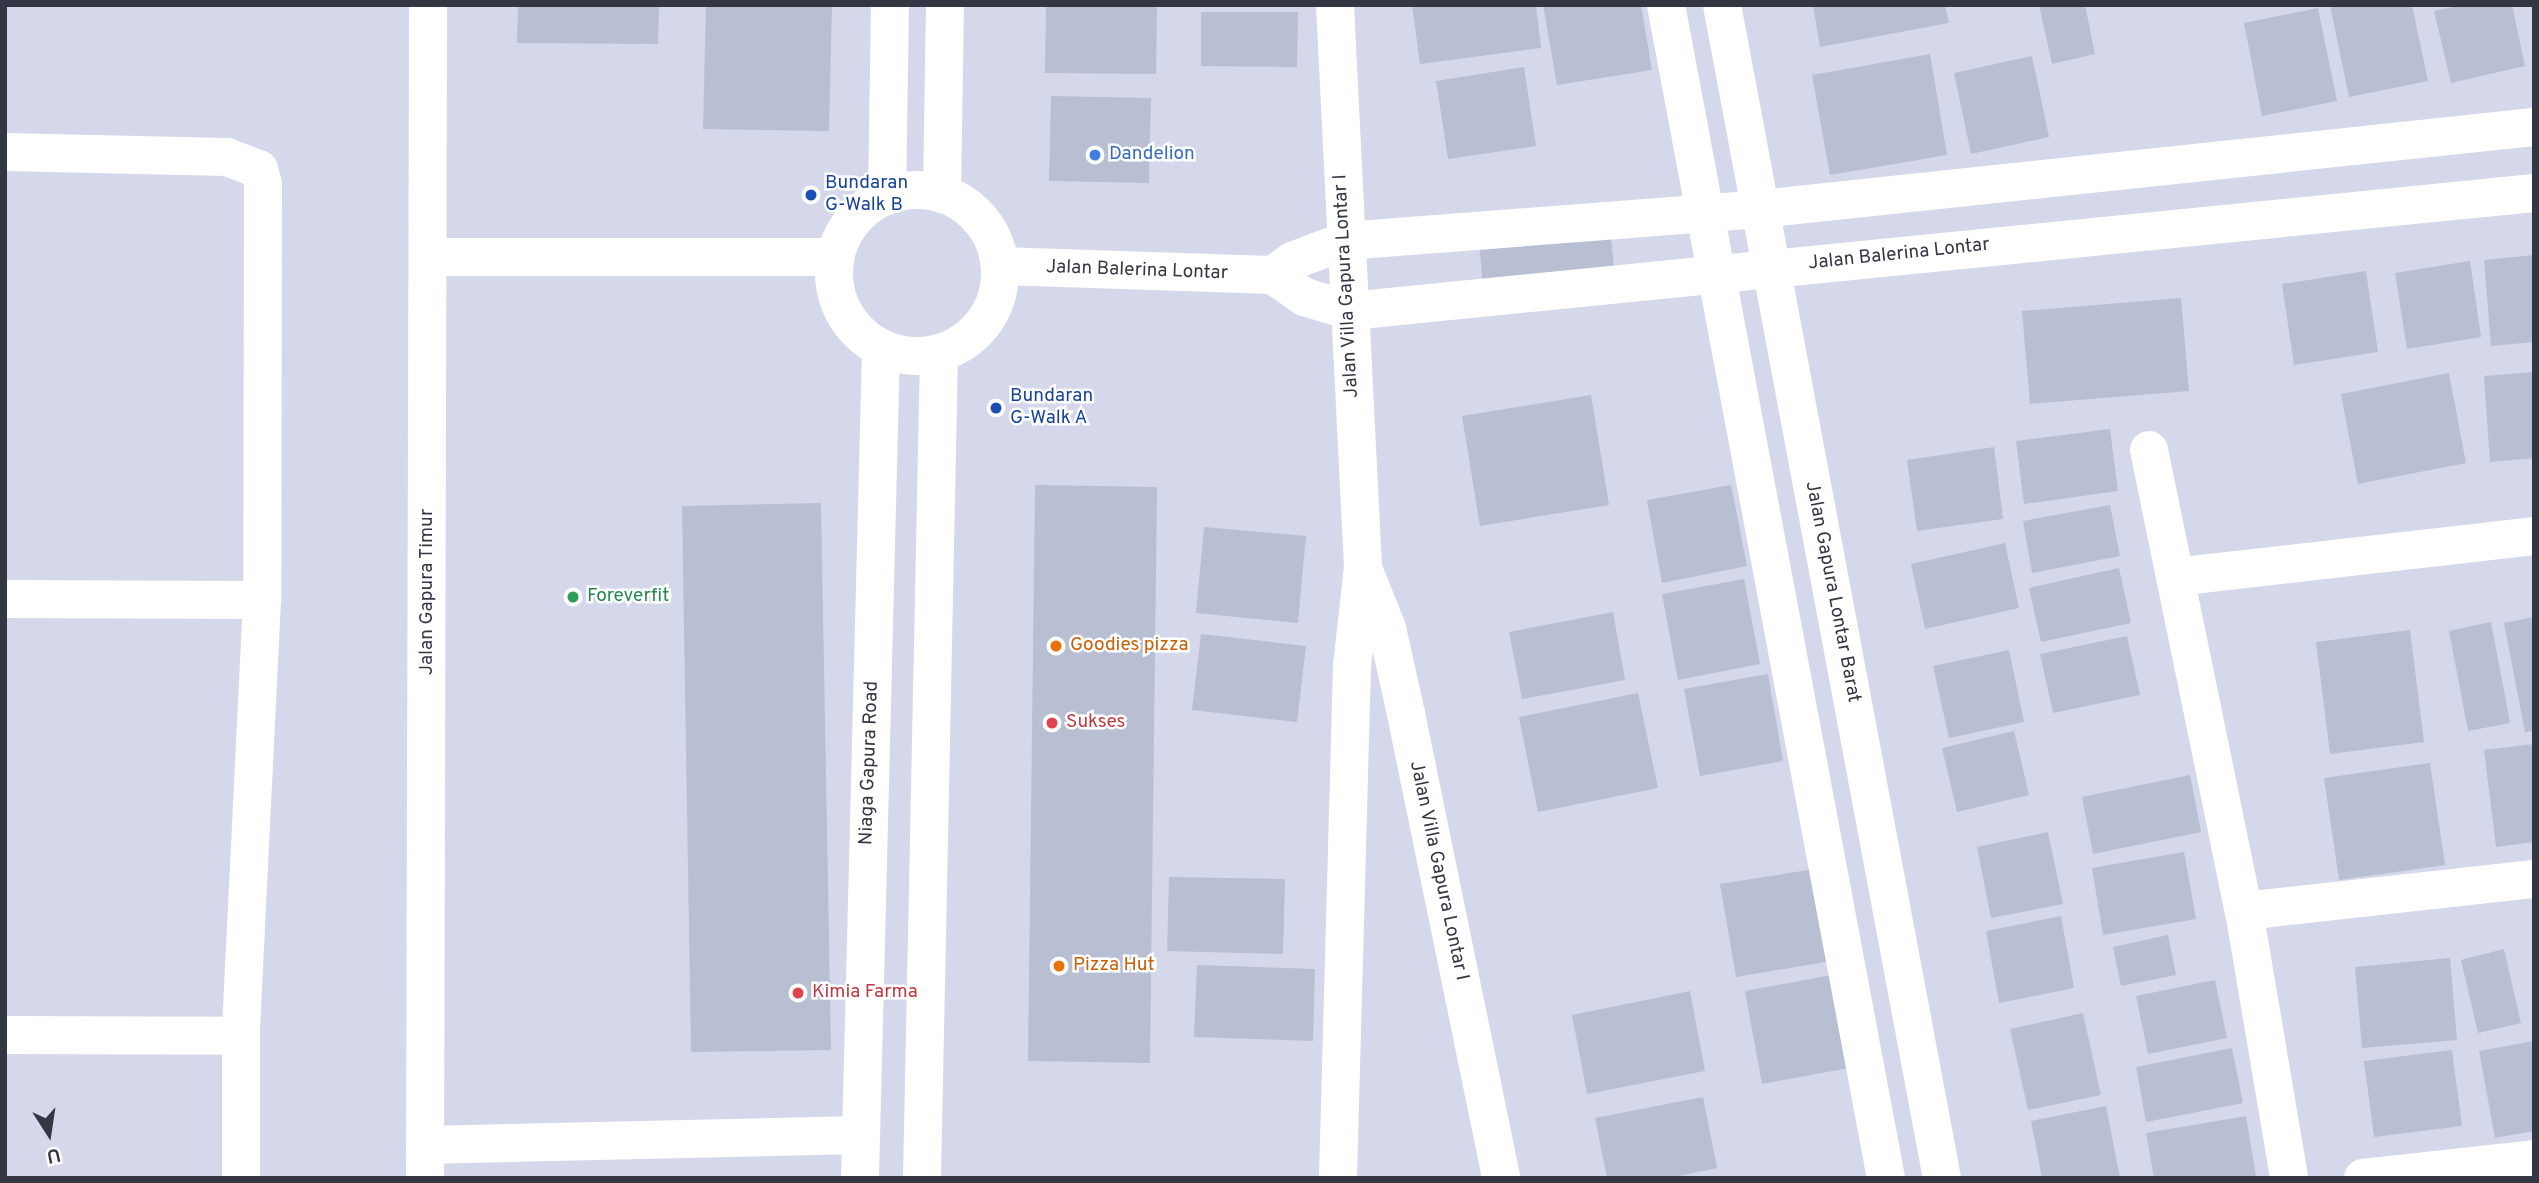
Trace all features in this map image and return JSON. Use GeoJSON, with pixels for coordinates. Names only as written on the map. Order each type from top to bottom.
{"type":"FeatureCollection","features":[{"type":"Feature","properties":{"kind":"street","name":"Jalan Gapura Timur"},"geometry":{"type":"LineString","coordinates":[[425,1161],[428,5]]}},
{"type":"Feature","properties":{"kind":"street"},"geometry":{"type":"LineString","coordinates":[[887,195],[890,5]]}},
{"type":"Feature","properties":{"kind":"street"},"geometry":{"type":"LineString","coordinates":[[942,194],[945,5]]}},
{"type":"Feature","properties":{"kind":"street","name":"Jalan Villa Gapura Lontar I"},"geometry":{"type":"LineString","coordinates":[[1335,5],[1363,567],[1352,666],[1338,1178]]}},
{"type":"Feature","properties":{"kind":"street"},"geometry":{"type":"LineString","coordinates":[[1666,5],[1886,1178]]}},
{"type":"Feature","properties":{"kind":"street","name":"Jalan Gapura Lontar Barat"},"geometry":{"type":"LineString","coordinates":[[1722,5],[1942,1178]]}},
{"type":"Feature","properties":{"kind":"street"},"geometry":{"type":"LineString","coordinates":[[1273,275],[1292,261],[1345,241],[1759,209],[2534,127]]}},
{"type":"Feature","properties":{"kind":"street"},"geometry":{"type":"LineString","coordinates":[[5,152],[188,153],[227,157],[259,169],[265,321],[262,600],[242,1036],[241,1178]]}},
{"type":"Feature","properties":{"kind":"street"},"geometry":{"type":"LineString","coordinates":[[915,190],[942,194],[982,221],[995,242],[1000,266],[998,295],[986,321],[965,341],[939,354],[909,356],[881,349],[858,332],[842,311],[834,284],[835,257],[845,231],[864,210],[887,195],[915,190]]}},
{"type":"Feature","properties":{"kind":"street","name":"Jalan Balerina Lontar"},"geometry":{"type":"LineString","coordinates":[[1000,266],[1273,275],[1305,297],[1350,311],[1770,267],[2534,193]]}},
{"type":"Feature","properties":{"kind":"street"},"geometry":{"type":"LineString","coordinates":[[429,257],[835,257]]}},
{"type":"Feature","properties":{"kind":"street","name":"Niaga Gapura Road"},"geometry":{"type":"LineString","coordinates":[[860,1178],[881,349]]}},
{"type":"Feature","properties":{"kind":"street"},"geometry":{"type":"LineString","coordinates":[[922,1178],[939,354]]}},
{"type":"Feature","properties":{"kind":"street"},"geometry":{"type":"LineString","coordinates":[[2149,450],[2244,911],[2289,1178]]}},
{"type":"Feature","properties":{"kind":"street"},"geometry":{"type":"LineString","coordinates":[[2175,577],[2534,536]]}},
{"type":"Feature","properties":{"kind":"street","name":"Jalan Villa Gapura Lontar I"},"geometry":{"type":"LineString","coordinates":[[1363,567],[1387,628],[1404,702],[1501,1178]]}},
{"type":"Feature","properties":{"kind":"street"},"geometry":{"type":"LineString","coordinates":[[5,599],[262,600]]}},
{"type":"Feature","properties":{"kind":"street"},"geometry":{"type":"LineString","coordinates":[[2244,911],[2534,879]]}},
{"type":"Feature","properties":{"kind":"street"},"geometry":{"type":"LineString","coordinates":[[5,1035],[242,1036]]}},
{"type":"Feature","properties":{"kind":"street"},"geometry":{"type":"LineString","coordinates":[[425,1161],[860,1135]]}},
{"type":"Feature","properties":{"kind":"street"},"geometry":{"type":"LineString","coordinates":[[2363,1178],[2534,1159]]}},
{"type":"Feature","properties":{"kind":"shaded area"},"geometry":{"type":"Polygon","coordinates":[[[5,5],[2534,5],[2534,1178],[5,1178],[5,5]]]}},
{"type":"Feature","properties":{"kind":"building"},"geometry":{"type":"Polygon","coordinates":[[[518,5],[659,5],[658,44],[517,43],[518,5]]]}},
{"type":"Feature","properties":{"kind":"building"},"geometry":{"type":"Polygon","coordinates":[[[706,5],[832,5],[829,131],[703,129],[706,5]]]}},
{"type":"Feature","properties":{"kind":"building"},"geometry":{"type":"Polygon","coordinates":[[[1046,5],[1157,5],[1156,74],[1045,73],[1046,5]]]}},
{"type":"Feature","properties":{"kind":"building"},"geometry":{"type":"Polygon","coordinates":[[[1412,5],[1536,5],[1541,48],[1420,64],[1412,5]]]}},
{"type":"Feature","properties":{"kind":"building"},"geometry":{"type":"Polygon","coordinates":[[[1543,5],[1641,5],[1652,70],[1557,85],[1543,5]]]}},
{"type":"Feature","properties":{"kind":"building"},"geometry":{"type":"Polygon","coordinates":[[[1813,5],[1945,5],[1949,23],[1820,47],[1813,5]]]}},
{"type":"Feature","properties":{"kind":"building"},"geometry":{"type":"Polygon","coordinates":[[[2039,5],[2085,5],[2095,54],[2052,64],[2039,5]]]}},
{"type":"Feature","properties":{"kind":"building"},"geometry":{"type":"Polygon","coordinates":[[[2330,5],[2412,5],[2428,81],[2349,97],[2330,5]]]}},
{"type":"Feature","properties":{"kind":"building"},"geometry":{"type":"Polygon","coordinates":[[[2462,5],[2512,5],[2525,66],[2451,83],[2434,11],[2462,5]]]}},
{"type":"Feature","properties":{"kind":"building"},"geometry":{"type":"Polygon","coordinates":[[[2318,8],[2337,101],[2262,116],[2244,23],[2318,8]]]}},
{"type":"Feature","properties":{"kind":"building"},"geometry":{"type":"Polygon","coordinates":[[[1201,12],[1298,12],[1297,67],[1201,66],[1201,12]]]}},
{"type":"Feature","properties":{"kind":"building"},"geometry":{"type":"Polygon","coordinates":[[[1930,54],[1947,155],[1830,175],[1812,75],[1930,54]]]}},
{"type":"Feature","properties":{"kind":"building"},"geometry":{"type":"Polygon","coordinates":[[[2032,56],[2049,137],[1971,154],[1954,73],[2032,56]]]}},
{"type":"Feature","properties":{"kind":"building"},"geometry":{"type":"Polygon","coordinates":[[[1524,67],[1536,146],[1448,159],[1436,81],[1524,67]]]}},
{"type":"Feature","properties":{"kind":"building"},"geometry":{"type":"Polygon","coordinates":[[[1051,96],[1151,98],[1149,183],[1049,181],[1051,96]]]}},
{"type":"Feature","properties":{"kind":"building"},"geometry":{"type":"Polygon","coordinates":[[[1611,237],[1615,277],[1483,289],[1480,250],[1611,237]]]}},
{"type":"Feature","properties":{"kind":"building"},"geometry":{"type":"Polygon","coordinates":[[[2534,255],[2534,342],[2491,346],[2484,260],[2534,255]]]}},
{"type":"Feature","properties":{"kind":"building"},"geometry":{"type":"Polygon","coordinates":[[[2470,261],[2481,337],[2407,349],[2395,273],[2470,261]]]}},
{"type":"Feature","properties":{"kind":"building"},"geometry":{"type":"Polygon","coordinates":[[[2366,271],[2378,352],[2294,365],[2282,284],[2366,271]]]}},
{"type":"Feature","properties":{"kind":"building"},"geometry":{"type":"Polygon","coordinates":[[[2181,298],[2189,391],[2030,404],[2022,311],[2181,298]]]}},
{"type":"Feature","properties":{"kind":"building"},"geometry":{"type":"Polygon","coordinates":[[[2534,372],[2534,458],[2490,462],[2484,376],[2534,372]]]}},
{"type":"Feature","properties":{"kind":"building"},"geometry":{"type":"Polygon","coordinates":[[[2449,373],[2466,463],[2358,484],[2341,394],[2449,373]]]}},
{"type":"Feature","properties":{"kind":"building"},"geometry":{"type":"Polygon","coordinates":[[[1591,395],[1609,505],[1480,526],[1462,416],[1591,395]]]}},
{"type":"Feature","properties":{"kind":"building"},"geometry":{"type":"Polygon","coordinates":[[[2110,429],[2118,491],[2024,504],[2016,441],[2110,429]]]}},
{"type":"Feature","properties":{"kind":"building"},"geometry":{"type":"Polygon","coordinates":[[[1994,447],[2003,519],[1917,531],[1907,460],[1994,447]]]}},
{"type":"Feature","properties":{"kind":"building"},"geometry":{"type":"Polygon","coordinates":[[[1035,485],[1157,487],[1150,1063],[1028,1061],[1035,485]]]}},
{"type":"Feature","properties":{"kind":"building"},"geometry":{"type":"Polygon","coordinates":[[[1731,485],[1747,566],[1662,583],[1647,500],[1731,485]]]}},
{"type":"Feature","properties":{"kind":"building"},"geometry":{"type":"Polygon","coordinates":[[[821,503],[831,1050],[691,1052],[682,506],[821,503]]]}},
{"type":"Feature","properties":{"kind":"building"},"geometry":{"type":"Polygon","coordinates":[[[2110,505],[2120,556],[2032,573],[2023,521],[2110,505]]]}},
{"type":"Feature","properties":{"kind":"building"},"geometry":{"type":"Polygon","coordinates":[[[1204,527],[1306,536],[1298,623],[1196,613],[1204,527]]]}},
{"type":"Feature","properties":{"kind":"building"},"geometry":{"type":"Polygon","coordinates":[[[2005,543],[2019,608],[1925,629],[1911,564],[2005,543]]]}},
{"type":"Feature","properties":{"kind":"building"},"geometry":{"type":"Polygon","coordinates":[[[2119,568],[2131,623],[2041,642],[2029,588],[2119,568]]]}},
{"type":"Feature","properties":{"kind":"building"},"geometry":{"type":"Polygon","coordinates":[[[1744,579],[1760,664],[1678,680],[1662,594],[1744,579]]]}},
{"type":"Feature","properties":{"kind":"building"},"geometry":{"type":"Polygon","coordinates":[[[1613,612],[1625,680],[1522,699],[1509,632],[1613,612]]]}},
{"type":"Feature","properties":{"kind":"building"},"geometry":{"type":"Polygon","coordinates":[[[2534,617],[2534,731],[2525,732],[2504,623],[2534,617]]]}},
{"type":"Feature","properties":{"kind":"building"},"geometry":{"type":"Polygon","coordinates":[[[2491,622],[2510,723],[2468,731],[2449,631],[2491,622]]]}},
{"type":"Feature","properties":{"kind":"building"},"geometry":{"type":"Polygon","coordinates":[[[2410,630],[2424,742],[2330,754],[2316,642],[2410,630]]]}},
{"type":"Feature","properties":{"kind":"building"},"geometry":{"type":"Polygon","coordinates":[[[1201,634],[1306,646],[1297,722],[1192,710],[1201,634]]]}},
{"type":"Feature","properties":{"kind":"building"},"geometry":{"type":"Polygon","coordinates":[[[2127,636],[2140,695],[2053,713],[2040,654],[2127,636]]]}},
{"type":"Feature","properties":{"kind":"building"},"geometry":{"type":"Polygon","coordinates":[[[2009,650],[2024,722],[1949,738],[1933,666],[2009,650]]]}},
{"type":"Feature","properties":{"kind":"building"},"geometry":{"type":"Polygon","coordinates":[[[1768,674],[1783,761],[1700,776],[1684,689],[1768,674]]]}},
{"type":"Feature","properties":{"kind":"building"},"geometry":{"type":"Polygon","coordinates":[[[1638,693],[1658,788],[1538,812],[1519,717],[1638,693]]]}},
{"type":"Feature","properties":{"kind":"building"},"geometry":{"type":"Polygon","coordinates":[[[2014,731],[2029,795],[1957,812],[1942,748],[2014,731]]]}},
{"type":"Feature","properties":{"kind":"building"},"geometry":{"type":"Polygon","coordinates":[[[2534,744],[2534,842],[2496,847],[2484,750],[2534,744]]]}},
{"type":"Feature","properties":{"kind":"building"},"geometry":{"type":"Polygon","coordinates":[[[2430,763],[2445,865],[2339,880],[2324,778],[2430,763]]]}},
{"type":"Feature","properties":{"kind":"building"},"geometry":{"type":"Polygon","coordinates":[[[2190,775],[2201,832],[2093,854],[2082,797],[2190,775]]]}},
{"type":"Feature","properties":{"kind":"building"},"geometry":{"type":"Polygon","coordinates":[[[2048,832],[2063,904],[1991,918],[1977,847],[2048,832]]]}},
{"type":"Feature","properties":{"kind":"building"},"geometry":{"type":"Polygon","coordinates":[[[2184,852],[2196,919],[2103,935],[2092,868],[2184,852]]]}},
{"type":"Feature","properties":{"kind":"building"},"geometry":{"type":"Polygon","coordinates":[[[1815,869],[1831,961],[1736,977],[1720,884],[1815,869]]]}},
{"type":"Feature","properties":{"kind":"building"},"geometry":{"type":"Polygon","coordinates":[[[1169,877],[1285,879],[1283,954],[1167,951],[1169,877]]]}},
{"type":"Feature","properties":{"kind":"building"},"geometry":{"type":"Polygon","coordinates":[[[2061,916],[2074,988],[1999,1003],[1986,931],[2061,916]]]}},
{"type":"Feature","properties":{"kind":"building"},"geometry":{"type":"Polygon","coordinates":[[[2168,935],[2176,975],[2121,986],[2113,947],[2168,935]]]}},
{"type":"Feature","properties":{"kind":"building"},"geometry":{"type":"Polygon","coordinates":[[[2504,949],[2521,1023],[2478,1033],[2461,960],[2504,949]]]}},
{"type":"Feature","properties":{"kind":"building"},"geometry":{"type":"Polygon","coordinates":[[[2450,958],[2457,1040],[2362,1048],[2355,967],[2450,958]]]}},
{"type":"Feature","properties":{"kind":"building"},"geometry":{"type":"Polygon","coordinates":[[[1197,965],[1315,969],[1313,1041],[1194,1037],[1197,965]]]}},
{"type":"Feature","properties":{"kind":"building"},"geometry":{"type":"Polygon","coordinates":[[[1832,975],[1849,1068],[1762,1084],[1745,991],[1832,975]]]}},
{"type":"Feature","properties":{"kind":"building"},"geometry":{"type":"Polygon","coordinates":[[[2215,980],[2227,1038],[2148,1054],[2136,996],[2215,980]]]}},
{"type":"Feature","properties":{"kind":"building"},"geometry":{"type":"Polygon","coordinates":[[[1690,991],[1705,1071],[1587,1094],[1572,1015],[1690,991]]]}},
{"type":"Feature","properties":{"kind":"building"},"geometry":{"type":"Polygon","coordinates":[[[2083,1013],[2101,1095],[2028,1110],[2010,1029],[2083,1013]]]}},
{"type":"Feature","properties":{"kind":"building"},"geometry":{"type":"Polygon","coordinates":[[[2534,1041],[2534,1131],[2495,1138],[2479,1051],[2534,1041]]]}},
{"type":"Feature","properties":{"kind":"building"},"geometry":{"type":"Polygon","coordinates":[[[2232,1048],[2243,1103],[2146,1122],[2136,1067],[2232,1048]]]}},
{"type":"Feature","properties":{"kind":"building"},"geometry":{"type":"Polygon","coordinates":[[[2452,1050],[2462,1126],[2374,1137],[2364,1061],[2452,1050]]]}},
{"type":"Feature","properties":{"kind":"building"},"geometry":{"type":"Polygon","coordinates":[[[1703,1097],[1717,1168],[1670,1178],[1607,1178],[1595,1118],[1703,1097]]]}},
{"type":"Feature","properties":{"kind":"building"},"geometry":{"type":"Polygon","coordinates":[[[2106,1106],[2120,1178],[2042,1178],[2031,1121],[2106,1106]]]}},
{"type":"Feature","properties":{"kind":"building"},"geometry":{"type":"Polygon","coordinates":[[[2246,1116],[2256,1176],[2154,1178],[2146,1133],[2246,1116]]]}},
{"type":"Feature","properties":{"kind":"place","name":"Dandelion"},"geometry":{"type":"Point","coordinates":[1095,155]}},
{"type":"Feature","properties":{"kind":"place","name":"Bundaran G-Walk B"},"geometry":{"type":"Point","coordinates":[811,195]}},
{"type":"Feature","properties":{"kind":"place","name":"Bundaran G-Walk A"},"geometry":{"type":"Point","coordinates":[996,408]}},
{"type":"Feature","properties":{"kind":"place","name":"Foreverfit"},"geometry":{"type":"Point","coordinates":[573,597]}},
{"type":"Feature","properties":{"kind":"place","name":"Goodies pizza"},"geometry":{"type":"Point","coordinates":[1056,646]}},
{"type":"Feature","properties":{"kind":"place","name":"Sukses"},"geometry":{"type":"Point","coordinates":[1052,723]}},
{"type":"Feature","properties":{"kind":"place","name":"Pizza Hut"},"geometry":{"type":"Point","coordinates":[1059,966]}},
{"type":"Feature","properties":{"kind":"place","name":"Kimia Farma"},"geometry":{"type":"Point","coordinates":[798,993]}}]}
